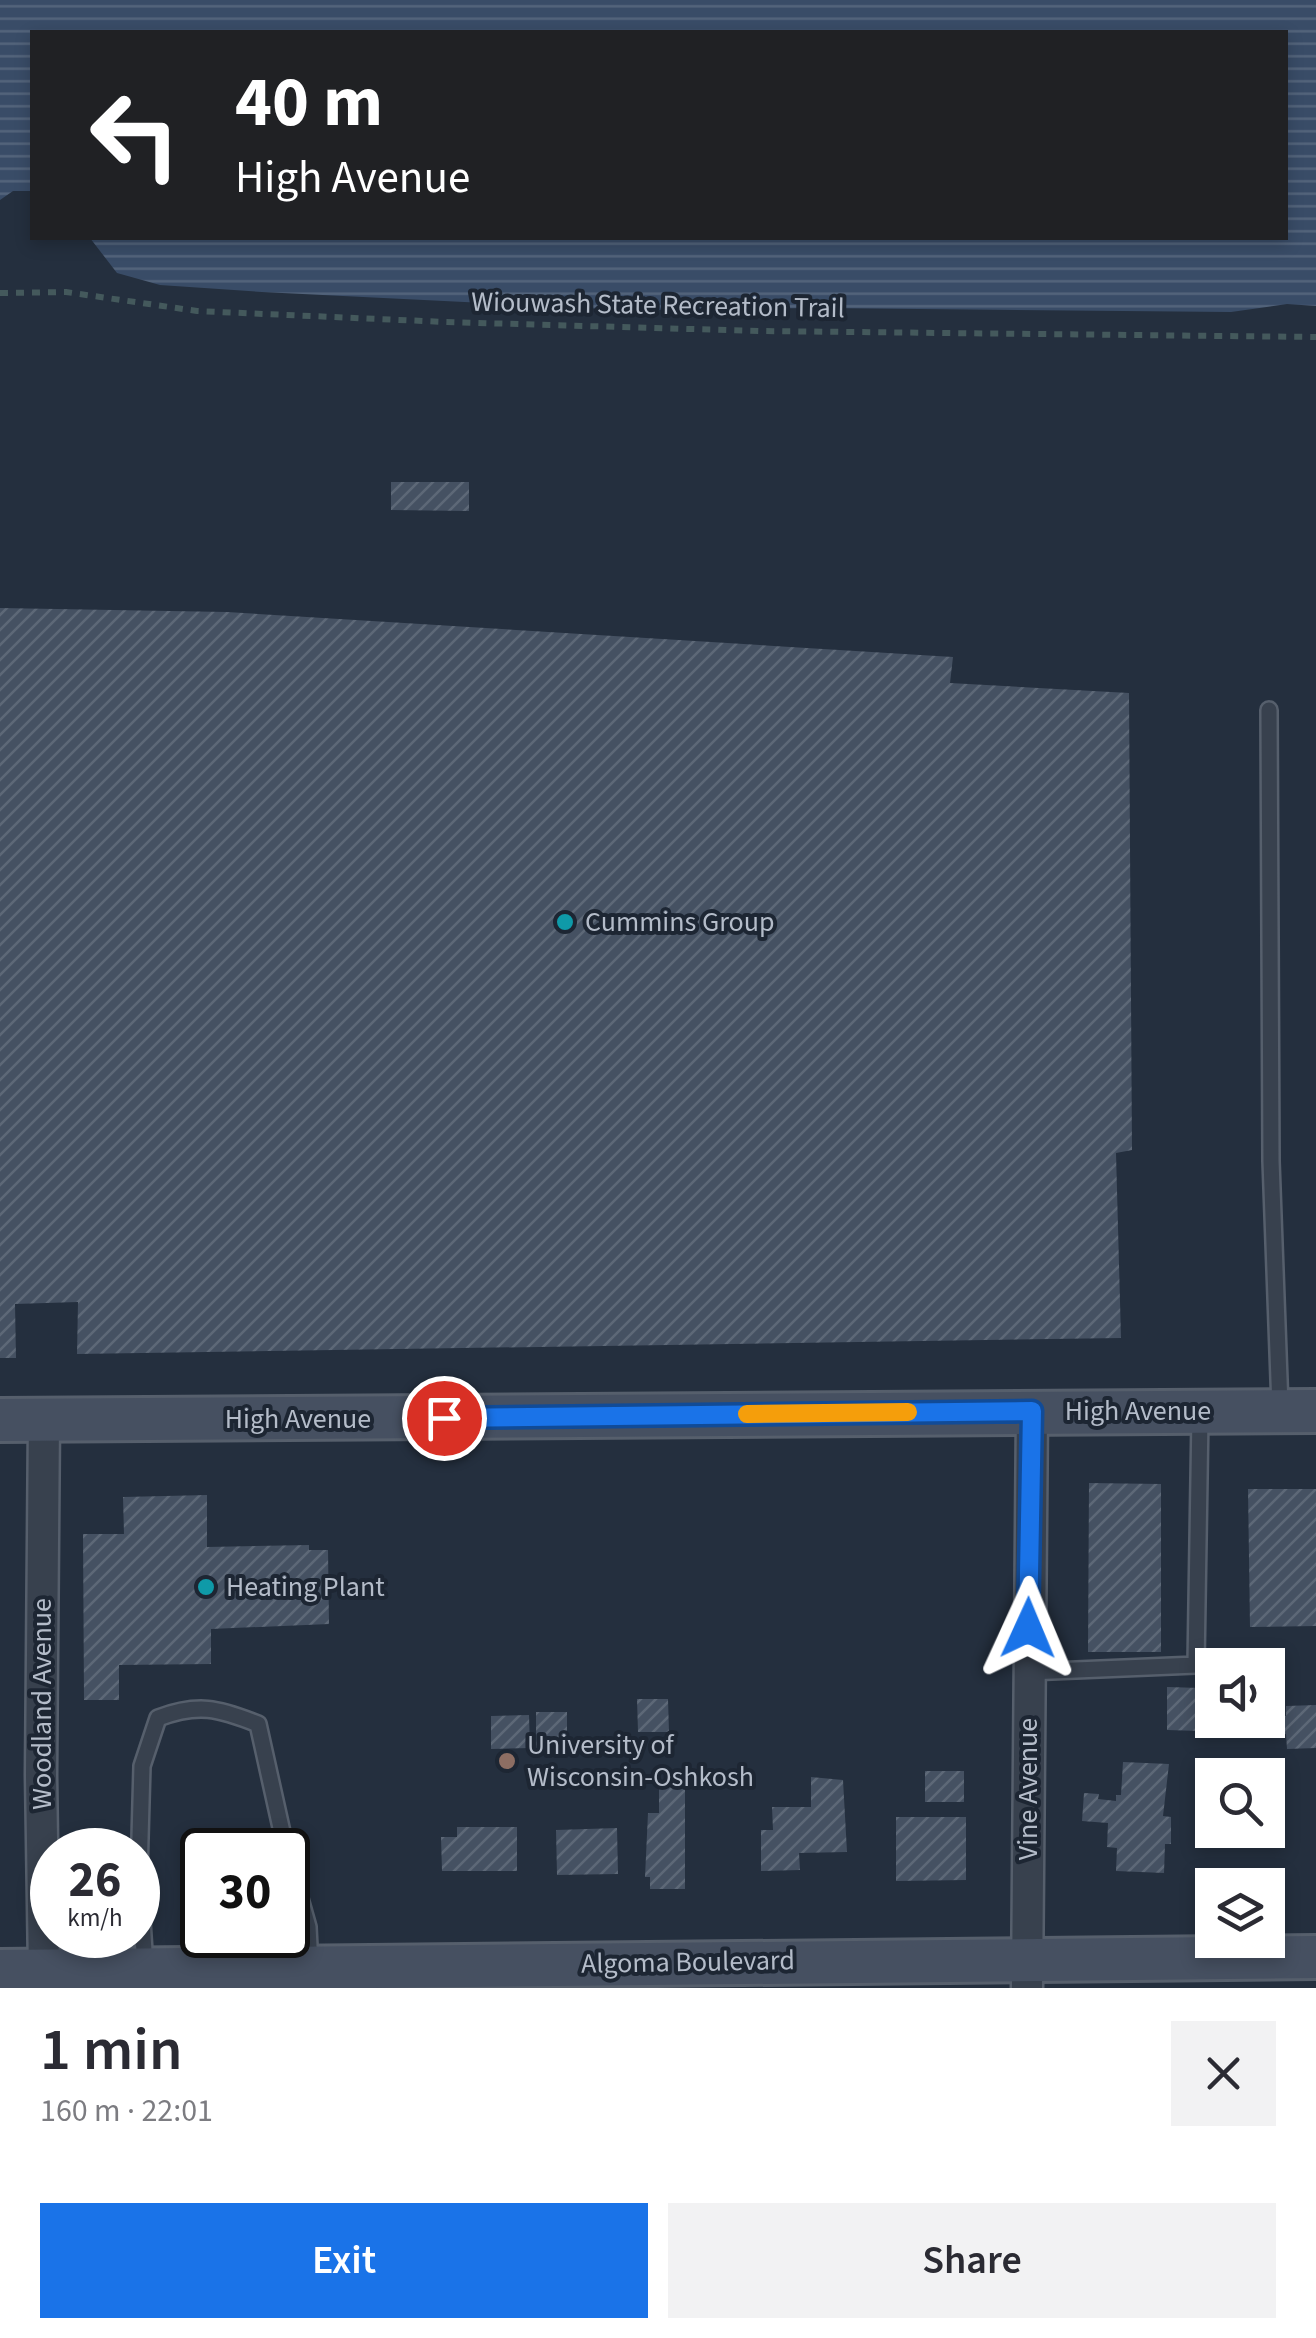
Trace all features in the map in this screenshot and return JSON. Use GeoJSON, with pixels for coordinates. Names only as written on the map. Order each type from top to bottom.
{"type":"FeatureCollection","features":[{"type":"Feature","properties":{"kind":"main road","name":"High Avenue"},"geometry":{"type":"LineString","coordinates":[[0,1420],[1298,1411]]}},
{"type":"Feature","properties":{"kind":"main road","name":"Algoma Boulevard"},"geometry":{"type":"LineString","coordinates":[[0,1970],[44,1979],[145,1967],[310,1966],[1027,1974],[1233,1966],[1316,1957]]}},
{"type":"Feature","properties":{"kind":"street","name":"Vine Avenue"},"geometry":{"type":"LineString","coordinates":[[1027,1974],[1032,1411]]}},
{"type":"Feature","properties":{"kind":"street","name":"Woodland Avenue"},"geometry":{"type":"LineString","coordinates":[[44,1420],[44,1979]]}},
{"type":"Feature","properties":{"kind":"lane"},"geometry":{"type":"LineString","coordinates":[[1269,710],[1272,1162],[1298,1411]]}},
{"type":"Feature","properties":{"kind":"lane"},"geometry":{"type":"LineString","coordinates":[[1028,1672],[1196,1665],[1200,1412]]}},
{"type":"Feature","properties":{"kind":"lane"},"geometry":{"type":"LineString","coordinates":[[145,1967],[139,1874],[142,1766],[158,1718],[188,1707],[230,1713],[258,1724],[281,1828]]}},
{"type":"Feature","properties":{"kind":"lane"},"geometry":{"type":"LineString","coordinates":[[310,1958],[310,1966]]}},
{"type":"Feature","properties":{"kind":"path","name":"Wiouwash State Recreation Trail"},"geometry":{"type":"LineString","coordinates":[[0,293],[66,292],[197,311],[428,321],[760,332],[1316,337]]}},
{"type":"Feature","properties":{"kind":"water"},"geometry":{"type":"Polygon","coordinates":[[[0,0],[1316,0],[1316,306],[1287,304],[1231,312],[624,310],[262,292],[160,285],[117,273],[92,240],[1288,240],[1288,30],[30,30],[30,191],[13,191],[0,200],[0,0]]]}},
{"type":"Feature","properties":{"kind":"building"},"geometry":{"type":"Polygon","coordinates":[[[391,482],[469,482],[469,511],[391,510],[391,482]]]}},
{"type":"Feature","properties":{"kind":"building","name":"Cummins Group"},"geometry":{"type":"Polygon","coordinates":[[[0,608],[227,612],[953,657],[950,683],[1129,693],[1132,1150],[1116,1153],[1121,1338],[77,1354],[78,1302],[15,1304],[16,1358],[0,1358],[0,608]]]}},
{"type":"Feature","properties":{"kind":"building"},"geometry":{"type":"Polygon","coordinates":[[[1089,1483],[1161,1484],[1161,1652],[1088,1652],[1089,1483]]]}},
{"type":"Feature","properties":{"kind":"building"},"geometry":{"type":"Polygon","coordinates":[[[1248,1489],[1316,1489],[1316,1626],[1250,1627],[1248,1489]]]}},
{"type":"Feature","properties":{"kind":"building","name":"Heating Plant"},"geometry":{"type":"Polygon","coordinates":[[[207,1495],[207,1547],[309,1545],[309,1550],[328,1550],[329,1624],[211,1629],[211,1664],[119,1665],[119,1700],[84,1700],[83,1534],[124,1534],[123,1497],[207,1495]]]}},
{"type":"Feature","properties":{"kind":"building"},"geometry":{"type":"Polygon","coordinates":[[[1167,1687],[1195,1688],[1195,1731],[1167,1730],[1167,1687]]]}},
{"type":"Feature","properties":{"kind":"building"},"geometry":{"type":"Polygon","coordinates":[[[637,1699],[668,1699],[669,1732],[638,1732],[637,1699]]]}},
{"type":"Feature","properties":{"kind":"building"},"geometry":{"type":"Polygon","coordinates":[[[1316,1705],[1316,1748],[1287,1749],[1286,1706],[1316,1705]]]}},
{"type":"Feature","properties":{"kind":"building"},"geometry":{"type":"Polygon","coordinates":[[[536,1712],[567,1712],[567,1748],[536,1748],[536,1712]]]}},
{"type":"Feature","properties":{"kind":"building"},"geometry":{"type":"Polygon","coordinates":[[[529,1715],[530,1748],[491,1749],[491,1716],[529,1715]]]}},
{"type":"Feature","properties":{"kind":"building"},"geometry":{"type":"Polygon","coordinates":[[[1123,1762],[1169,1764],[1163,1816],[1171,1817],[1171,1844],[1165,1844],[1164,1873],[1116,1871],[1117,1848],[1107,1847],[1108,1823],[1082,1821],[1084,1793],[1116,1801],[1116,1795],[1121,1795],[1123,1762]]]}},
{"type":"Feature","properties":{"kind":"building"},"geometry":{"type":"Polygon","coordinates":[[[925,1771],[964,1771],[964,1802],[925,1802],[925,1771]]]}},
{"type":"Feature","properties":{"kind":"building"},"geometry":{"type":"Polygon","coordinates":[[[811,1777],[843,1780],[847,1852],[799,1853],[800,1870],[761,1871],[761,1830],[773,1830],[772,1807],[811,1807],[811,1777]]]}},
{"type":"Feature","properties":{"kind":"building"},"geometry":{"type":"Polygon","coordinates":[[[659,1783],[685,1783],[685,1889],[650,1889],[650,1877],[645,1877],[648,1813],[659,1813],[659,1783]]]}},
{"type":"Feature","properties":{"kind":"building"},"geometry":{"type":"Polygon","coordinates":[[[896,1817],[966,1817],[966,1880],[896,1881],[896,1817]]]}},
{"type":"Feature","properties":{"kind":"building"},"geometry":{"type":"Polygon","coordinates":[[[457,1827],[517,1827],[517,1871],[442,1871],[441,1837],[457,1837],[457,1827]]]}},
{"type":"Feature","properties":{"kind":"building"},"geometry":{"type":"Polygon","coordinates":[[[617,1828],[618,1874],[557,1875],[556,1830],[617,1828]]]}},
{"type":"Feature","properties":{"kind":"slow traffic"},"geometry":{"type":"LineString","coordinates":[[747,1414],[908,1412]]}},
{"type":"Feature","properties":{"kind":"place","name":"Cummins Group"},"geometry":{"type":"Point","coordinates":[565,922]}},
{"type":"Feature","properties":{"kind":"place","name":"Heating Plant"},"geometry":{"type":"Point","coordinates":[206,1587]}},
{"type":"Feature","properties":{"kind":"place","name":"University of Wisconsin-Oshkosh"},"geometry":{"type":"Point","coordinates":[507,1761]}},
{"type":"Feature","properties":{"kind":"route"},"geometry":{"type":"LineString","coordinates":[[444,1418],[1032,1411],[1028,1628]]}}]}
